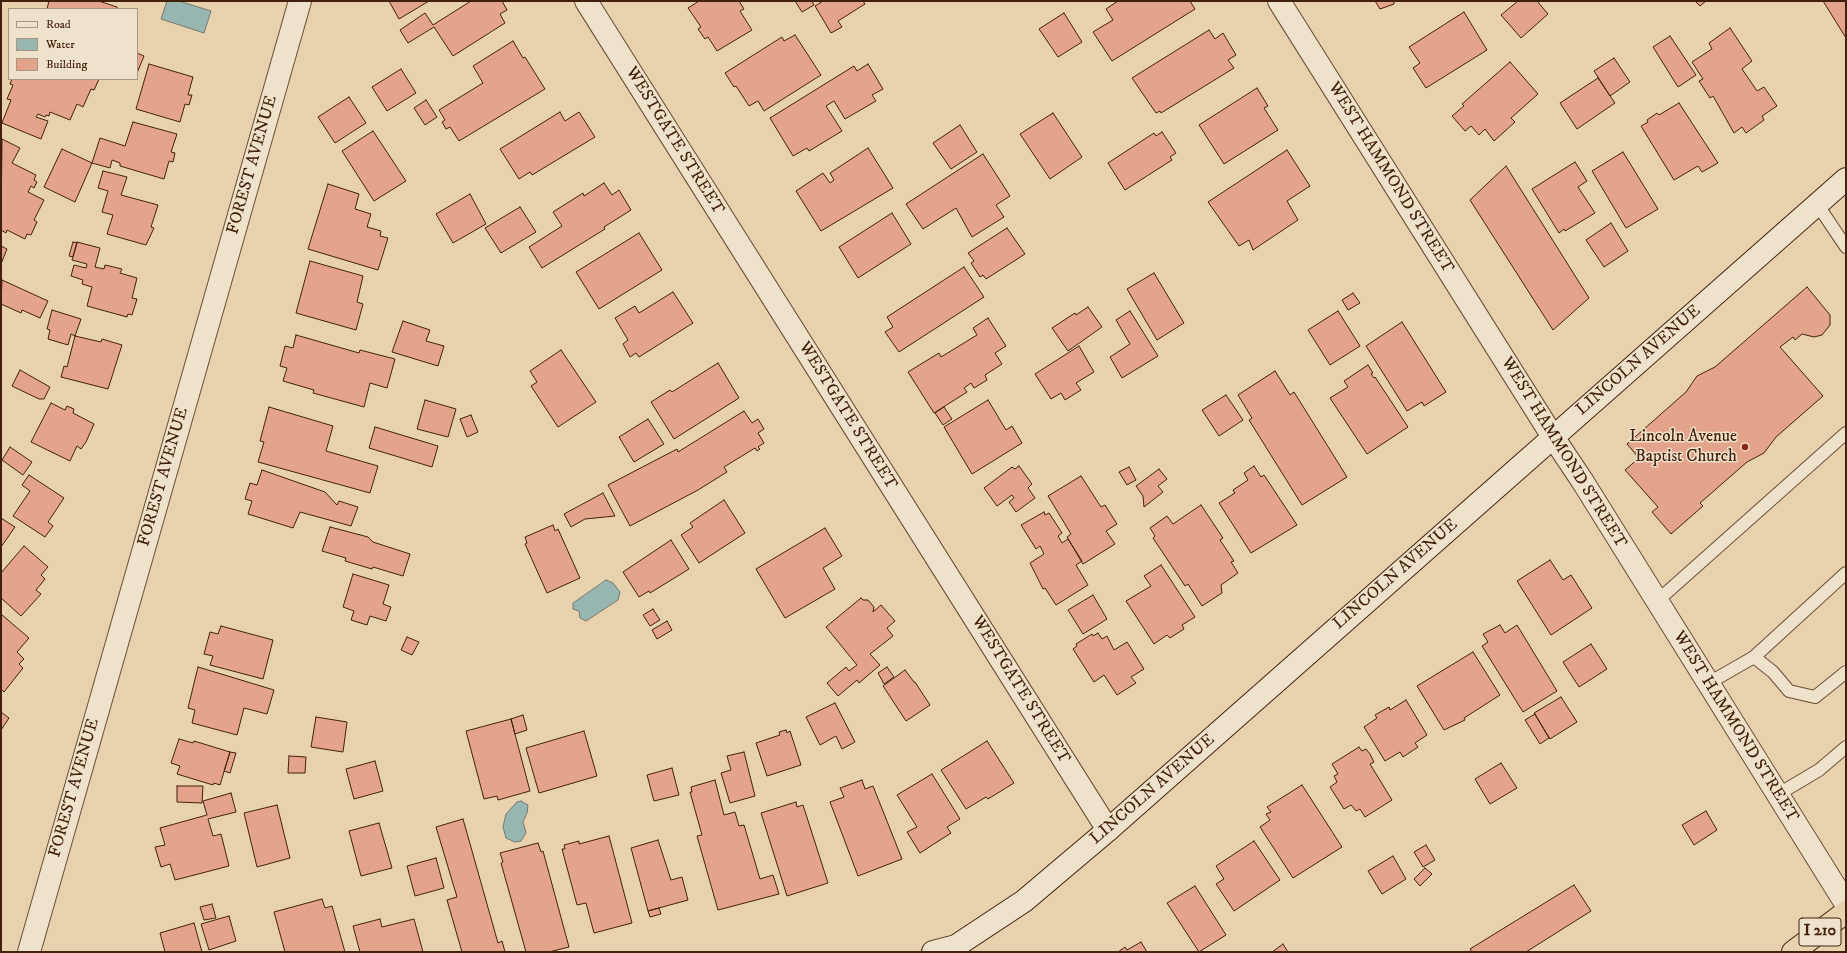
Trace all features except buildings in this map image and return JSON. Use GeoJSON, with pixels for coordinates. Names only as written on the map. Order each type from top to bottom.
{"type":"FeatureCollection","features":[{"type":"Feature","properties":{"kind":"highway","name":"I 210"},"geometry":{"type":"LineString","coordinates":[[1793,952],[1846,912]]}},
{"type":"Feature","properties":{"kind":"street","name":"FOREST AVENUE"},"geometry":{"type":"LineString","coordinates":[[29,952],[300,1]]}},
{"type":"Feature","properties":{"kind":"street","name":"WESTGATE STREET"},"geometry":{"type":"LineString","coordinates":[[586,1],[1108,830]]}},
{"type":"Feature","properties":{"kind":"street","name":"WEST HAMMOND STREET"},"geometry":{"type":"LineString","coordinates":[[1279,1],[1553,437],[1583,482],[1656,602],[1846,904]]}},
{"type":"Feature","properties":{"kind":"street","name":"LINCOLN AVENUE"},"geometry":{"type":"LineString","coordinates":[[934,952],[956,946],[1024,901],[1108,830],[1846,179]]}},
{"type":"Feature","properties":{"kind":"lane"},"geometry":{"type":"LineString","coordinates":[[1817,204],[1846,247]]}},
{"type":"Feature","properties":{"kind":"lane"},"geometry":{"type":"LineString","coordinates":[[1656,602],[1846,433]]}},
{"type":"Feature","properties":{"kind":"lane"},"geometry":{"type":"LineString","coordinates":[[1708,684],[1754,657],[1846,573]]}},
{"type":"Feature","properties":{"kind":"lane"},"geometry":{"type":"LineString","coordinates":[[1754,657],[1773,672],[1788,690],[1814,697],[1846,672]]}},
{"type":"Feature","properties":{"kind":"lane"},"geometry":{"type":"LineString","coordinates":[[1777,795],[1819,770],[1846,747]]}},
{"type":"Feature","properties":{"kind":"water"},"geometry":{"type":"Polygon","coordinates":[[[167,1],[179,1],[211,11],[204,33],[161,19],[167,1]]]}},
{"type":"Feature","properties":{"kind":"water"},"geometry":{"type":"Polygon","coordinates":[[[606,580],[613,583],[620,592],[618,600],[586,621],[580,618],[579,611],[573,609],[573,603],[606,580]]]}},
{"type":"Feature","properties":{"kind":"water"},"geometry":{"type":"Polygon","coordinates":[[[521,801],[528,805],[527,813],[523,822],[526,833],[521,841],[515,842],[506,838],[503,827],[506,814],[517,802],[521,801]]]}},
{"type":"Feature","properties":{"kind":"place","name":"Lincoln Avenue Baptist Church"},"geometry":{"type":"Point","coordinates":[1745,447]}}]}
